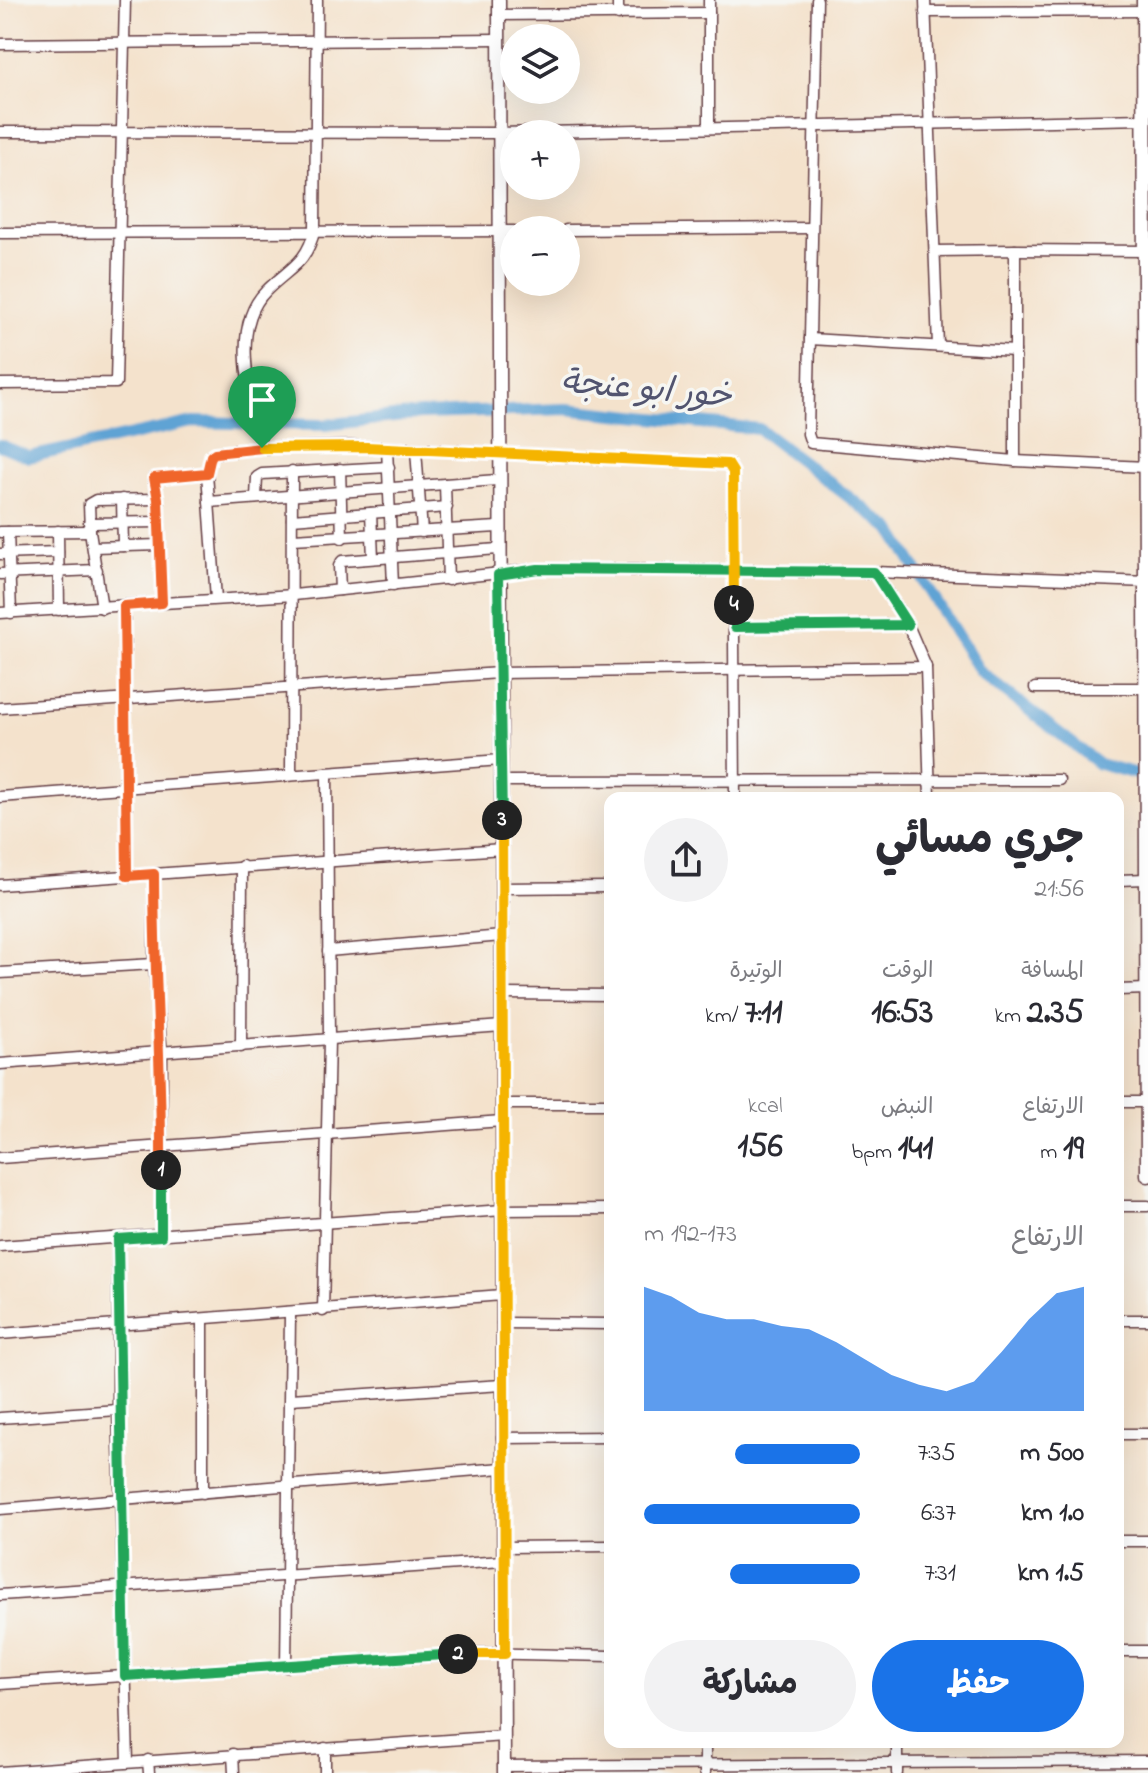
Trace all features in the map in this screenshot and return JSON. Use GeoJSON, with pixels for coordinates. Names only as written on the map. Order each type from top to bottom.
{"type":"FeatureCollection","features":[{"type":"Feature","properties":{"kind":"main road"},"geometry":{"type":"LineString","coordinates":[[1144,6],[1148,1175]]}},
{"type":"Feature","properties":{"kind":"street"},"geometry":{"type":"LineString","coordinates":[[0,384],[116,383],[125,0]]}},
{"type":"Feature","properties":{"kind":"street"},"geometry":{"type":"LineString","coordinates":[[262,448],[247,358],[250,318],[255,303],[306,257],[315,229],[314,41],[317,0]]}},
{"type":"Feature","properties":{"kind":"street"},"geometry":{"type":"LineString","coordinates":[[499,0],[497,480],[503,994],[504,1770],[897,1768],[1148,1761]]}},
{"type":"Feature","properties":{"kind":"street"},"geometry":{"type":"LineString","coordinates":[[618,0],[618,15]]}},
{"type":"Feature","properties":{"kind":"street"},"geometry":{"type":"LineString","coordinates":[[709,0],[709,128]]}},
{"type":"Feature","properties":{"kind":"street"},"geometry":{"type":"LineString","coordinates":[[817,0],[808,434],[811,443],[1015,461],[1146,467]]}},
{"type":"Feature","properties":{"kind":"street"},"geometry":{"type":"LineString","coordinates":[[925,0],[938,346]]}},
{"type":"Feature","properties":{"kind":"street"},"geometry":{"type":"LineString","coordinates":[[925,12],[1017,6],[1144,6]]}},
{"type":"Feature","properties":{"kind":"street"},"geometry":{"type":"LineString","coordinates":[[498,15],[709,13]]}},
{"type":"Feature","properties":{"kind":"street"},"geometry":{"type":"LineString","coordinates":[[0,44],[498,39]]}},
{"type":"Feature","properties":{"kind":"street"},"geometry":{"type":"LineString","coordinates":[[0,132],[498,133],[1145,119]]}},
{"type":"Feature","properties":{"kind":"street"},"geometry":{"type":"LineString","coordinates":[[580,230],[811,228]]}},
{"type":"Feature","properties":{"kind":"street"},"geometry":{"type":"LineString","coordinates":[[0,233],[315,229],[498,231]]}},
{"type":"Feature","properties":{"kind":"street"},"geometry":{"type":"LineString","coordinates":[[1015,250],[1015,461]]}},
{"type":"Feature","properties":{"kind":"street"},"geometry":{"type":"LineString","coordinates":[[935,251],[1146,251]]}},
{"type":"Feature","properties":{"kind":"street"},"geometry":{"type":"LineString","coordinates":[[810,339],[1015,351]]}},
{"type":"Feature","properties":{"kind":"street"},"geometry":{"type":"LineString","coordinates":[[324,447],[324,468]]}},
{"type":"Feature","properties":{"kind":"street"},"geometry":{"type":"LineString","coordinates":[[216,599],[207,473],[211,456],[215,453],[262,448],[387,448],[728,464],[733,472],[735,792]]}},
{"type":"Feature","properties":{"kind":"street"},"geometry":{"type":"LineString","coordinates":[[387,448],[393,585]]}},
{"type":"Feature","properties":{"kind":"street"},"geometry":{"type":"LineString","coordinates":[[416,450],[422,532]]}},
{"type":"Feature","properties":{"kind":"street"},"geometry":{"type":"LineString","coordinates":[[256,498],[259,475],[324,468],[389,467]]}},
{"type":"Feature","properties":{"kind":"street"},"geometry":{"type":"LineString","coordinates":[[340,469],[341,516],[353,560]]}},
{"type":"Feature","properties":{"kind":"street"},"geometry":{"type":"LineString","coordinates":[[291,775],[294,595],[292,471]]}},
{"type":"Feature","properties":{"kind":"street"},"geometry":{"type":"LineString","coordinates":[[162,603],[158,499],[154,478],[207,473]]}},
{"type":"Feature","properties":{"kind":"street"},"geometry":{"type":"LineString","coordinates":[[209,502],[497,480]]}},
{"type":"Feature","properties":{"kind":"street"},"geometry":{"type":"LineString","coordinates":[[445,484],[448,580]]}},
{"type":"Feature","properties":{"kind":"street"},"geometry":{"type":"LineString","coordinates":[[122,499],[123,546]]}},
{"type":"Feature","properties":{"kind":"street"},"geometry":{"type":"LineString","coordinates":[[102,608],[88,507],[92,501],[158,499]]}},
{"type":"Feature","properties":{"kind":"street"},"geometry":{"type":"LineString","coordinates":[[292,519],[447,507]]}},
{"type":"Feature","properties":{"kind":"street"},"geometry":{"type":"LineString","coordinates":[[371,513],[373,558]]}},
{"type":"Feature","properties":{"kind":"street"},"geometry":{"type":"LineString","coordinates":[[159,522],[122,522],[58,531],[4,532],[6,613],[294,595],[538,569],[874,572],[1147,582]]}},
{"type":"Feature","properties":{"kind":"street"},"geometry":{"type":"LineString","coordinates":[[293,539],[498,527]]}},
{"type":"Feature","properties":{"kind":"street"},"geometry":{"type":"LineString","coordinates":[[58,531],[59,610]]}},
{"type":"Feature","properties":{"kind":"street"},"geometry":{"type":"LineString","coordinates":[[93,547],[160,545]]}},
{"type":"Feature","properties":{"kind":"street"},"geometry":{"type":"LineString","coordinates":[[340,590],[339,563],[498,549]]}},
{"type":"Feature","properties":{"kind":"street"},"geometry":{"type":"LineString","coordinates":[[4,554],[58,552]]}},
{"type":"Feature","properties":{"kind":"street"},"geometry":{"type":"LineString","coordinates":[[5,574],[97,570]]}},
{"type":"Feature","properties":{"kind":"street"},"geometry":{"type":"LineString","coordinates":[[874,572],[908,625],[926,667],[930,792]]}},
{"type":"Feature","properties":{"kind":"street"},"geometry":{"type":"LineString","coordinates":[[124,606],[127,876]]}},
{"type":"Feature","properties":{"kind":"street"},"geometry":{"type":"LineString","coordinates":[[735,627],[908,625]]}},
{"type":"Feature","properties":{"kind":"street"},"geometry":{"type":"LineString","coordinates":[[0,708],[499,673],[926,667]]}},
{"type":"Feature","properties":{"kind":"street"},"geometry":{"type":"LineString","coordinates":[[1035,688],[1145,688]]}},
{"type":"Feature","properties":{"kind":"street"},"geometry":{"type":"LineString","coordinates":[[0,797],[501,760]]}},
{"type":"Feature","properties":{"kind":"street"},"geometry":{"type":"LineString","coordinates":[[323,1311],[329,1134],[327,773]]}},
{"type":"Feature","properties":{"kind":"street"},"geometry":{"type":"LineString","coordinates":[[501,781],[735,778],[1059,780]]}},
{"type":"Feature","properties":{"kind":"street"},"geometry":{"type":"LineString","coordinates":[[0,885],[502,849]]}},
{"type":"Feature","properties":{"kind":"street"},"geometry":{"type":"LineString","coordinates":[[241,1047],[242,866]]}},
{"type":"Feature","properties":{"kind":"street"},"geometry":{"type":"LineString","coordinates":[[154,874],[154,964],[162,1054],[161,1236]]}},
{"type":"Feature","properties":{"kind":"street"},"geometry":{"type":"LineString","coordinates":[[1124,880],[1146,879]]}},
{"type":"Feature","properties":{"kind":"street"},"geometry":{"type":"LineString","coordinates":[[502,888],[604,887]]}},
{"type":"Feature","properties":{"kind":"street"},"geometry":{"type":"LineString","coordinates":[[328,951],[502,936]]}},
{"type":"Feature","properties":{"kind":"street"},"geometry":{"type":"LineString","coordinates":[[0,973],[154,964]]}},
{"type":"Feature","properties":{"kind":"street"},"geometry":{"type":"LineString","coordinates":[[1124,990],[1147,989]]}},
{"type":"Feature","properties":{"kind":"street"},"geometry":{"type":"LineString","coordinates":[[503,994],[604,995]]}},
{"type":"Feature","properties":{"kind":"street"},"geometry":{"type":"LineString","coordinates":[[0,1064],[502,1026]]}},
{"type":"Feature","properties":{"kind":"street"},"geometry":{"type":"LineString","coordinates":[[1124,1102],[1147,1102]]}},
{"type":"Feature","properties":{"kind":"street"},"geometry":{"type":"LineString","coordinates":[[502,1104],[604,1104]]}},
{"type":"Feature","properties":{"kind":"street"},"geometry":{"type":"LineString","coordinates":[[0,1158],[502,1121]]}},
{"type":"Feature","properties":{"kind":"street"},"geometry":{"type":"LineString","coordinates":[[1124,1206],[1148,1206]]}},
{"type":"Feature","properties":{"kind":"street"},"geometry":{"type":"LineString","coordinates":[[0,1246],[503,1210],[604,1209]]}},
{"type":"Feature","properties":{"kind":"street"},"geometry":{"type":"LineString","coordinates":[[118,1239],[118,1410],[128,1762]]}},
{"type":"Feature","properties":{"kind":"street"},"geometry":{"type":"LineString","coordinates":[[0,1334],[290,1314],[502,1295]]}},
{"type":"Feature","properties":{"kind":"street"},"geometry":{"type":"LineString","coordinates":[[286,1667],[290,1314]]}},
{"type":"Feature","properties":{"kind":"street"},"geometry":{"type":"LineString","coordinates":[[203,1319],[203,1493]]}},
{"type":"Feature","properties":{"kind":"street"},"geometry":{"type":"LineString","coordinates":[[1124,1320],[1148,1320]]}},
{"type":"Feature","properties":{"kind":"street"},"geometry":{"type":"LineString","coordinates":[[502,1323],[604,1324]]}},
{"type":"Feature","properties":{"kind":"street"},"geometry":{"type":"LineString","coordinates":[[291,1399],[502,1385]]}},
{"type":"Feature","properties":{"kind":"street"},"geometry":{"type":"LineString","coordinates":[[0,1418],[118,1410]]}},
{"type":"Feature","properties":{"kind":"street"},"geometry":{"type":"LineString","coordinates":[[1124,1434],[1148,1434]]}},
{"type":"Feature","properties":{"kind":"street"},"geometry":{"type":"LineString","coordinates":[[502,1438],[604,1437]]}},
{"type":"Feature","properties":{"kind":"street"},"geometry":{"type":"LineString","coordinates":[[0,1509],[290,1488],[502,1468]]}},
{"type":"Feature","properties":{"kind":"street"},"geometry":{"type":"LineString","coordinates":[[1124,1541],[1148,1541]]}},
{"type":"Feature","properties":{"kind":"street"},"geometry":{"type":"LineString","coordinates":[[0,1595],[604,1546]]}},
{"type":"Feature","properties":{"kind":"street"},"geometry":{"type":"LineString","coordinates":[[1124,1651],[1148,1651]]}},
{"type":"Feature","properties":{"kind":"street"},"geometry":{"type":"LineString","coordinates":[[0,1684],[505,1654],[604,1656]]}},
{"type":"Feature","properties":{"kind":"street"},"geometry":{"type":"LineString","coordinates":[[0,1772],[504,1736]]}},
{"type":"Feature","properties":{"kind":"street"},"geometry":{"type":"LineString","coordinates":[[325,1748],[325,1773]]}},
{"type":"Feature","properties":{"kind":"street"},"geometry":{"type":"LineString","coordinates":[[233,1754],[234,1773]]}},
{"type":"Feature","properties":{"kind":"street"},"geometry":{"type":"LineString","coordinates":[[148,1760],[149,1773]]}},
{"type":"Feature","properties":{"kind":"waterway","name":"خور ابو عنجة"},"geometry":{"type":"LineString","coordinates":[[0,445],[29,457],[193,422],[325,425],[419,414],[566,409],[759,429],[891,529],[980,672],[1099,764],[1148,777]]}},
{"type":"Feature","properties":{"kind":"route"},"geometry":{"type":"LineString","coordinates":[[262,448],[215,453],[208,463],[207,473],[154,478],[158,499],[162,603],[124,606],[127,876],[154,874],[154,964],[162,1054],[161,1236],[118,1239],[118,1410],[125,1676],[479,1653],[505,1654],[498,575],[538,569],[733,569],[874,572],[908,625],[735,627],[733,569],[733,472],[728,464],[721,461],[498,455],[350,446],[262,448]]}}]}
